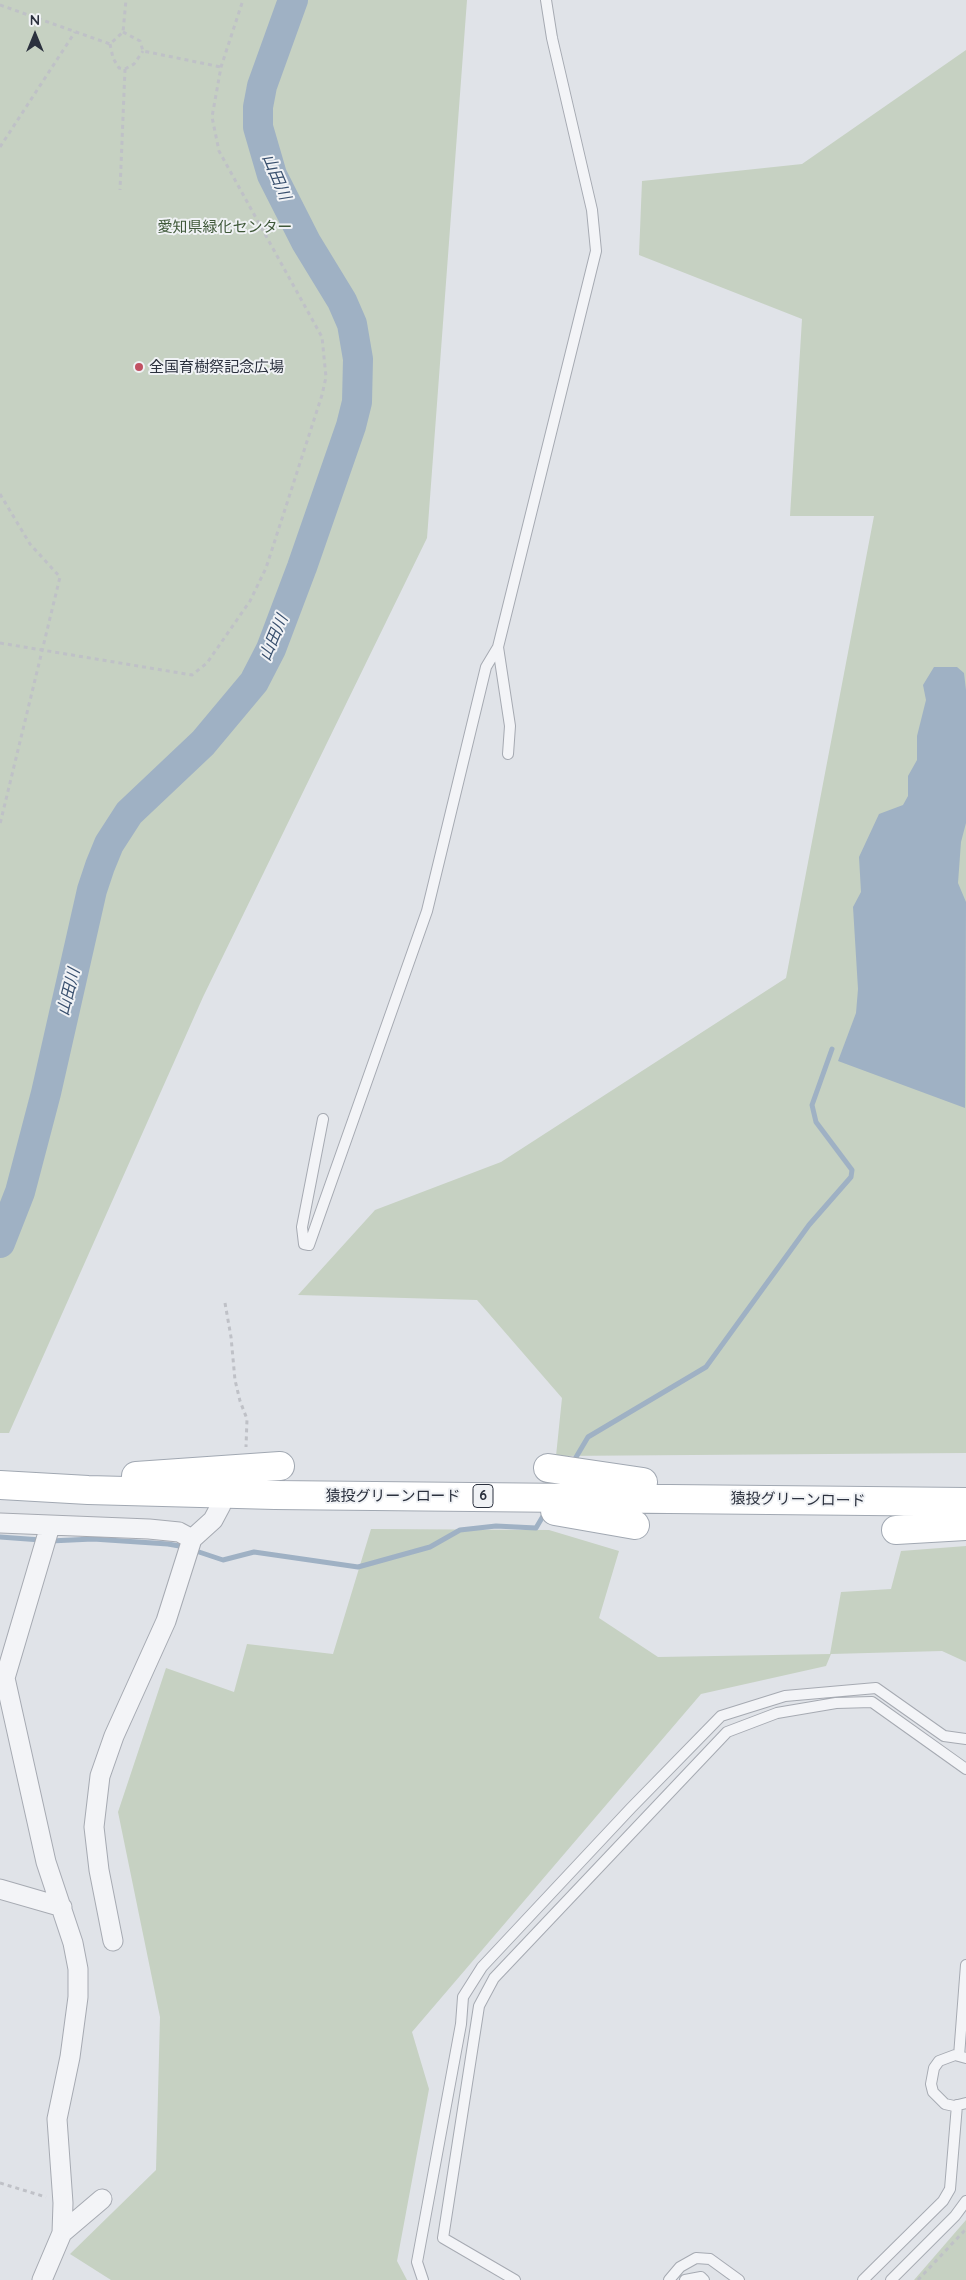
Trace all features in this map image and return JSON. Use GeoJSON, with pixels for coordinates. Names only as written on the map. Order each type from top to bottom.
{"type":"FeatureCollection","features":[{"type":"Feature","properties":{"kind":"main road"},"geometry":{"type":"LineString","coordinates":[[0,1484],[280,1466]]}},
{"type":"Feature","properties":{"kind":"main road"},"geometry":{"type":"LineString","coordinates":[[548,1468],[613,1479],[694,1487],[966,1497]]}},
{"type":"Feature","properties":{"kind":"main road","name":"猿投グリーンロード"},"geometry":{"type":"LineString","coordinates":[[0,1484],[88,1490],[275,1495],[966,1502]]}},
{"type":"Feature","properties":{"kind":"main road"},"geometry":{"type":"LineString","coordinates":[[275,1495],[316,1500],[527,1508],[635,1524]]}},
{"type":"Feature","properties":{"kind":"main road"},"geometry":{"type":"LineString","coordinates":[[896,1530],[966,1526]]}},
{"type":"Feature","properties":{"kind":"street"},"geometry":{"type":"LineString","coordinates":[[113,1940],[99,1870],[94,1827],[100,1776],[125,1711],[166,1621],[192,1539],[213,1520],[221,1506]]}},
{"type":"Feature","properties":{"kind":"street"},"geometry":{"type":"LineString","coordinates":[[0,1523],[149,1529],[179,1532],[192,1539]]}},
{"type":"Feature","properties":{"kind":"street"},"geometry":{"type":"LineString","coordinates":[[42,2280],[62,2233],[63,2203],[57,2119],[70,2057],[78,1997],[78,1969],[73,1942],[46,1862],[6,1678],[50,1526]]}},
{"type":"Feature","properties":{"kind":"street"},"geometry":{"type":"LineString","coordinates":[[0,1889],[62,1908]]}},
{"type":"Feature","properties":{"kind":"street"},"geometry":{"type":"LineString","coordinates":[[62,2233],[102,2199]]}},
{"type":"Feature","properties":{"kind":"lane"},"geometry":{"type":"LineString","coordinates":[[323,1119],[302,1227],[304,1244],[309,1245],[427,911],[486,667],[498,647],[596,251],[592,210],[552,38],[546,0]]}},
{"type":"Feature","properties":{"kind":"lane"},"geometry":{"type":"LineString","coordinates":[[498,647],[510,726],[508,754]]}},
{"type":"Feature","properties":{"kind":"lane"},"geometry":{"type":"LineString","coordinates":[[424,2280],[417,2262],[461,2024],[463,1997],[482,1968],[721,1716],[785,1696],[876,1688],[944,1736],[966,1739]]}},
{"type":"Feature","properties":{"kind":"lane"},"geometry":{"type":"LineString","coordinates":[[515,2280],[443,2238],[479,2006],[494,1978],[728,1732],[777,1714],[836,1703],[872,1702],[966,1769]]}},
{"type":"Feature","properties":{"kind":"lane"},"geometry":{"type":"LineString","coordinates":[[863,2280],[943,2201],[950,2189],[963,2105],[946,2104],[938,2099],[933,2092],[931,2076],[939,2061],[947,2057],[962,2057],[966,1965]]}},
{"type":"Feature","properties":{"kind":"lane"},"geometry":{"type":"LineString","coordinates":[[891,2280],[955,2216],[966,2201]]}},
{"type":"Feature","properties":{"kind":"lane"},"geometry":{"type":"LineString","coordinates":[[669,2280],[680,2267],[696,2258],[710,2259],[738,2280]]}},
{"type":"Feature","properties":{"kind":"lane"},"geometry":{"type":"LineString","coordinates":[[685,2280],[701,2277],[704,2280]]}},
{"type":"Feature","properties":{"kind":"path"},"geometry":{"type":"LineString","coordinates":[[110,44],[123,32],[126,0]]}},
{"type":"Feature","properties":{"kind":"path"},"geometry":{"type":"LineString","coordinates":[[0,643],[192,675],[207,663],[250,601],[266,568],[326,378],[322,337],[219,151],[212,117],[221,67],[243,0]]}},
{"type":"Feature","properties":{"kind":"path"},"geometry":{"type":"LineString","coordinates":[[0,5],[110,44]]}},
{"type":"Feature","properties":{"kind":"path"},"geometry":{"type":"LineString","coordinates":[[0,147],[75,32]]}},
{"type":"Feature","properties":{"kind":"path"},"geometry":{"type":"LineString","coordinates":[[123,32],[140,41],[143,52]]}},
{"type":"Feature","properties":{"kind":"path"},"geometry":{"type":"LineString","coordinates":[[110,44],[112,58],[119,68],[125,69],[134,64],[143,52]]}},
{"type":"Feature","properties":{"kind":"path"},"geometry":{"type":"LineString","coordinates":[[143,52],[221,67]]}},
{"type":"Feature","properties":{"kind":"path"},"geometry":{"type":"LineString","coordinates":[[120,190],[125,69]]}},
{"type":"Feature","properties":{"kind":"path"},"geometry":{"type":"LineString","coordinates":[[0,494],[30,544],[60,577],[0,824]]}},
{"type":"Feature","properties":{"kind":"path"},"geometry":{"type":"LineString","coordinates":[[225,1302],[231,1337],[235,1380],[247,1419],[246,1450]]}},
{"type":"Feature","properties":{"kind":"path"},"geometry":{"type":"LineString","coordinates":[[0,2183],[63,2203]]}},
{"type":"Feature","properties":{"kind":"path"},"geometry":{"type":"LineString","coordinates":[[918,2280],[966,2229]]}},
{"type":"Feature","properties":{"kind":"green space","name":"愛知県緑化センター"},"geometry":{"type":"Polygon","coordinates":[[[0,0],[467,0],[427,538],[203,997],[9,1433],[0,1433],[0,0]]]}},
{"type":"Feature","properties":{"kind":"green space"},"geometry":{"type":"Polygon","coordinates":[[[966,50],[966,1453],[556,1456],[562,1398],[477,1300],[298,1295],[375,1210],[501,1162],[786,978],[874,516],[790,516],[802,319],[639,255],[642,181],[802,164],[966,50]]]}},
{"type":"Feature","properties":{"kind":"green space"},"geometry":{"type":"Polygon","coordinates":[[[371,1529],[549,1530],[619,1551],[599,1618],[658,1657],[830,1654],[841,1592],[891,1589],[901,1551],[966,1546],[966,1662],[942,1651],[831,1654],[826,1666],[701,1694],[412,2032],[429,2089],[397,2261],[407,2280],[111,2280],[70,2254],[156,2170],[160,2017],[118,1812],[166,1668],[234,1692],[247,1644],[333,1654],[371,1529]]]}},
{"type":"Feature","properties":{"kind":"green space"},"geometry":{"type":"Polygon","coordinates":[[[966,2220],[966,2280],[914,2280],[966,2220]]]}},
{"type":"Feature","properties":{"kind":"water"},"geometry":{"type":"Polygon","coordinates":[[[934,667],[957,667],[964,673],[966,690],[966,823],[961,842],[958,883],[966,902],[965,1108],[838,1061],[856,1013],[858,989],[853,907],[861,892],[859,857],[879,814],[903,805],[908,796],[908,776],[917,760],[917,736],[926,700],[923,685],[934,667]]]}},
{"type":"Feature","properties":{"kind":"waterway","name":"山田川"},"geometry":{"type":"LineString","coordinates":[[0,1243],[20,1192],[46,1093],[92,890],[109,844],[129,813],[203,743],[254,682],[271,649],[302,567],[351,426],[357,402],[358,359],[352,324],[342,301],[306,242],[272,175],[258,127],[258,107],[262,86],[293,0]]}},
{"type":"Feature","properties":{"kind":"waterway"},"geometry":{"type":"LineString","coordinates":[[572,1464],[588,1437],[706,1367],[809,1225],[851,1177],[852,1170],[816,1122],[812,1105],[832,1049]]}},
{"type":"Feature","properties":{"kind":"waterway"},"geometry":{"type":"LineString","coordinates":[[193,1550],[223,1560],[254,1552],[358,1567],[430,1547],[460,1530],[496,1526],[536,1528],[546,1511]]}},
{"type":"Feature","properties":{"kind":"waterway"},"geometry":{"type":"LineString","coordinates":[[0,1537],[41,1540]]}},
{"type":"Feature","properties":{"kind":"waterway"},"geometry":{"type":"LineString","coordinates":[[50,1541],[93,1539],[168,1544],[185,1547]]}},
{"type":"Feature","properties":{"kind":"place","name":"全国育樹祭記念広場"},"geometry":{"type":"Point","coordinates":[139,367]}}]}
